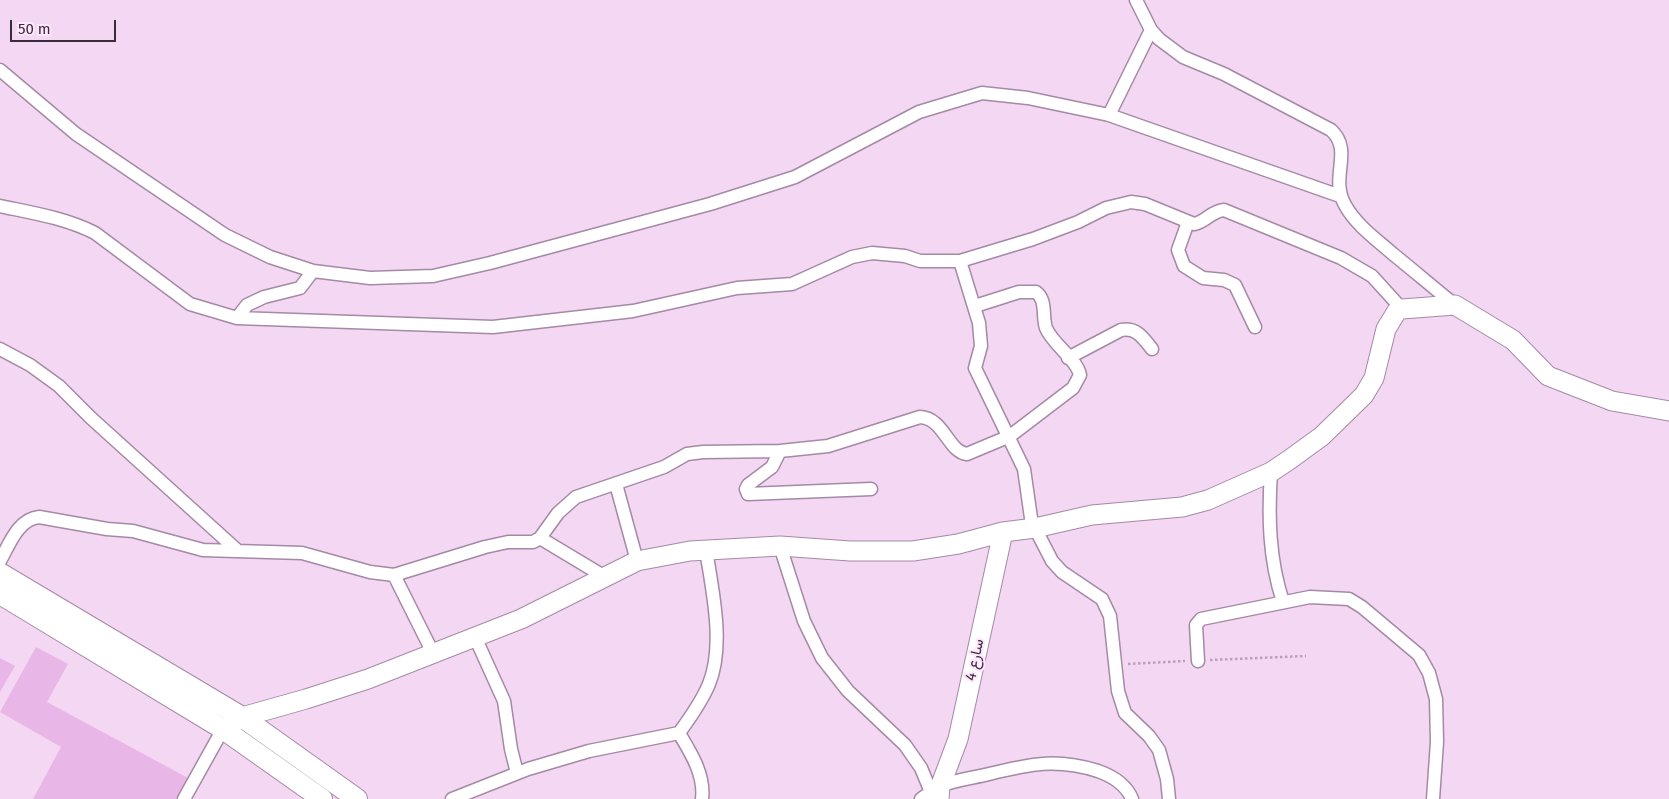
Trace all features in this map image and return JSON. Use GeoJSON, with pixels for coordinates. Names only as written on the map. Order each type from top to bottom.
{"type":"FeatureCollection","features":[{"type":"Feature","properties":{"kind":"main road"},"geometry":{"type":"LineString","coordinates":[[223,729],[242,716],[306,699],[368,679],[521,619],[637,561],[706,550],[780,546],[850,551],[913,551],[958,544],[1003,532],[1034,528],[1092,515],[1191,504],[1232,491],[1271,472],[1322,436],[1364,395],[1374,378],[1386,329],[1397,311],[1402,309],[1455,306],[1514,340],[1548,376],[1577,389],[1612,401],[1669,411]]}},
{"type":"Feature","properties":{"kind":"main road","name":"سارع 4"},"geometry":{"type":"LineString","coordinates":[[933,794],[958,738],[1003,532]]}},
{"type":"Feature","properties":{"kind":"main road"},"geometry":{"type":"LineString","coordinates":[[0,572],[242,716],[357,799]]}},
{"type":"Feature","properties":{"kind":"main road"},"geometry":{"type":"LineString","coordinates":[[0,594],[223,729],[322,799]]}},
{"type":"Feature","properties":{"kind":"street"},"geometry":{"type":"LineString","coordinates":[[1136,0],[1151,30],[1159,39],[1183,57],[1224,74],[1331,130],[1342,144],[1338,180],[1340,196],[1346,206],[1364,228],[1455,306]]}},
{"type":"Feature","properties":{"kind":"street"},"geometry":{"type":"LineString","coordinates":[[1110,115],[1151,30]]}},
{"type":"Feature","properties":{"kind":"street"},"geometry":{"type":"LineString","coordinates":[[0,70],[76,134],[224,235],[270,257],[313,271],[370,278],[433,276],[571,242],[710,204],[795,177],[919,112],[982,93],[1028,98],[1110,115],[1340,196]]}},
{"type":"Feature","properties":{"kind":"street"},"geometry":{"type":"LineString","coordinates":[[0,206],[67,220],[81,226],[95,233],[190,304],[237,318],[492,328],[633,311],[737,288],[792,284],[852,257],[872,252],[920,260],[960,261],[1033,239],[1119,204],[1131,202],[1145,204],[1188,222],[1200,223],[1214,212],[1224,210],[1320,248],[1372,276],[1402,309]]}},
{"type":"Feature","properties":{"kind":"street"},"geometry":{"type":"LineString","coordinates":[[1188,222],[1178,245],[1179,259],[1184,266],[1203,278],[1224,280],[1234,285],[1255,327]]}},
{"type":"Feature","properties":{"kind":"street"},"geometry":{"type":"LineString","coordinates":[[960,261],[975,306],[981,338],[975,368],[986,395],[1010,436],[1024,469],[1034,528],[1052,561],[1062,572],[1102,599],[1110,616],[1117,682],[1125,713],[1149,736],[1159,750],[1168,780],[1169,799]]}},
{"type":"Feature","properties":{"kind":"street"},"geometry":{"type":"LineString","coordinates":[[237,318],[247,305],[264,296],[300,288],[313,271]]}},
{"type":"Feature","properties":{"kind":"street"},"geometry":{"type":"LineString","coordinates":[[0,561],[20,526],[30,519],[39,517],[107,529],[133,531],[197,549],[302,553],[370,572],[394,575],[485,547],[508,542],[533,542],[540,538],[558,513],[576,497],[587,491],[616,484],[664,466],[687,454],[780,451],[828,446],[920,417],[931,419],[936,423],[963,454],[1010,436],[1066,393],[1077,382],[1080,372],[1046,328],[1042,299],[1036,292],[1019,292],[975,306]]}},
{"type":"Feature","properties":{"kind":"street"},"geometry":{"type":"LineString","coordinates":[[1068,358],[1121,330],[1130,329],[1138,332],[1152,348]]}},
{"type":"Feature","properties":{"kind":"street"},"geometry":{"type":"LineString","coordinates":[[0,348],[30,365],[59,386],[104,431],[238,551]]}},
{"type":"Feature","properties":{"kind":"street"},"geometry":{"type":"LineString","coordinates":[[780,451],[772,468],[748,486],[746,490],[748,494],[871,489]]}},
{"type":"Feature","properties":{"kind":"street"},"geometry":{"type":"LineString","coordinates":[[1271,472],[1270,547],[1272,567],[1283,602]]}},
{"type":"Feature","properties":{"kind":"street"},"geometry":{"type":"LineString","coordinates":[[616,484],[637,561]]}},
{"type":"Feature","properties":{"kind":"street"},"geometry":{"type":"LineString","coordinates":[[540,538],[605,577]]}},
{"type":"Feature","properties":{"kind":"street"},"geometry":{"type":"LineString","coordinates":[[780,546],[804,621],[822,658],[848,692],[905,745],[921,768],[933,794],[1024,765],[1053,762],[1071,764],[1107,775],[1121,784],[1132,799]]}},
{"type":"Feature","properties":{"kind":"street"},"geometry":{"type":"LineString","coordinates":[[452,799],[517,773],[589,751],[678,733],[710,683],[713,667],[716,624],[706,550]]}},
{"type":"Feature","properties":{"kind":"street"},"geometry":{"type":"LineString","coordinates":[[394,575],[433,653]]}},
{"type":"Feature","properties":{"kind":"street"},"geometry":{"type":"LineString","coordinates":[[1198,661],[1196,626],[1201,619],[1310,597],[1349,599],[1419,655],[1429,672],[1436,699],[1437,742],[1433,799]]}},
{"type":"Feature","properties":{"kind":"street"},"geometry":{"type":"LineString","coordinates":[[475,637],[504,701],[511,749],[517,773]]}},
{"type":"Feature","properties":{"kind":"street"},"geometry":{"type":"LineString","coordinates":[[184,799],[223,729]]}},
{"type":"Feature","properties":{"kind":"street"},"geometry":{"type":"LineString","coordinates":[[678,733],[694,760],[702,782],[702,799]]}},
{"type":"Feature","properties":{"kind":"building"},"geometry":{"type":"Polygon","coordinates":[[[36,647],[68,664],[47,702],[188,778],[176,799],[33,799],[61,747],[0,712],[36,647]]]}},
{"type":"Feature","properties":{"kind":"building"},"geometry":{"type":"Polygon","coordinates":[[[0,658],[15,666],[0,692],[0,658]]]}}]}
